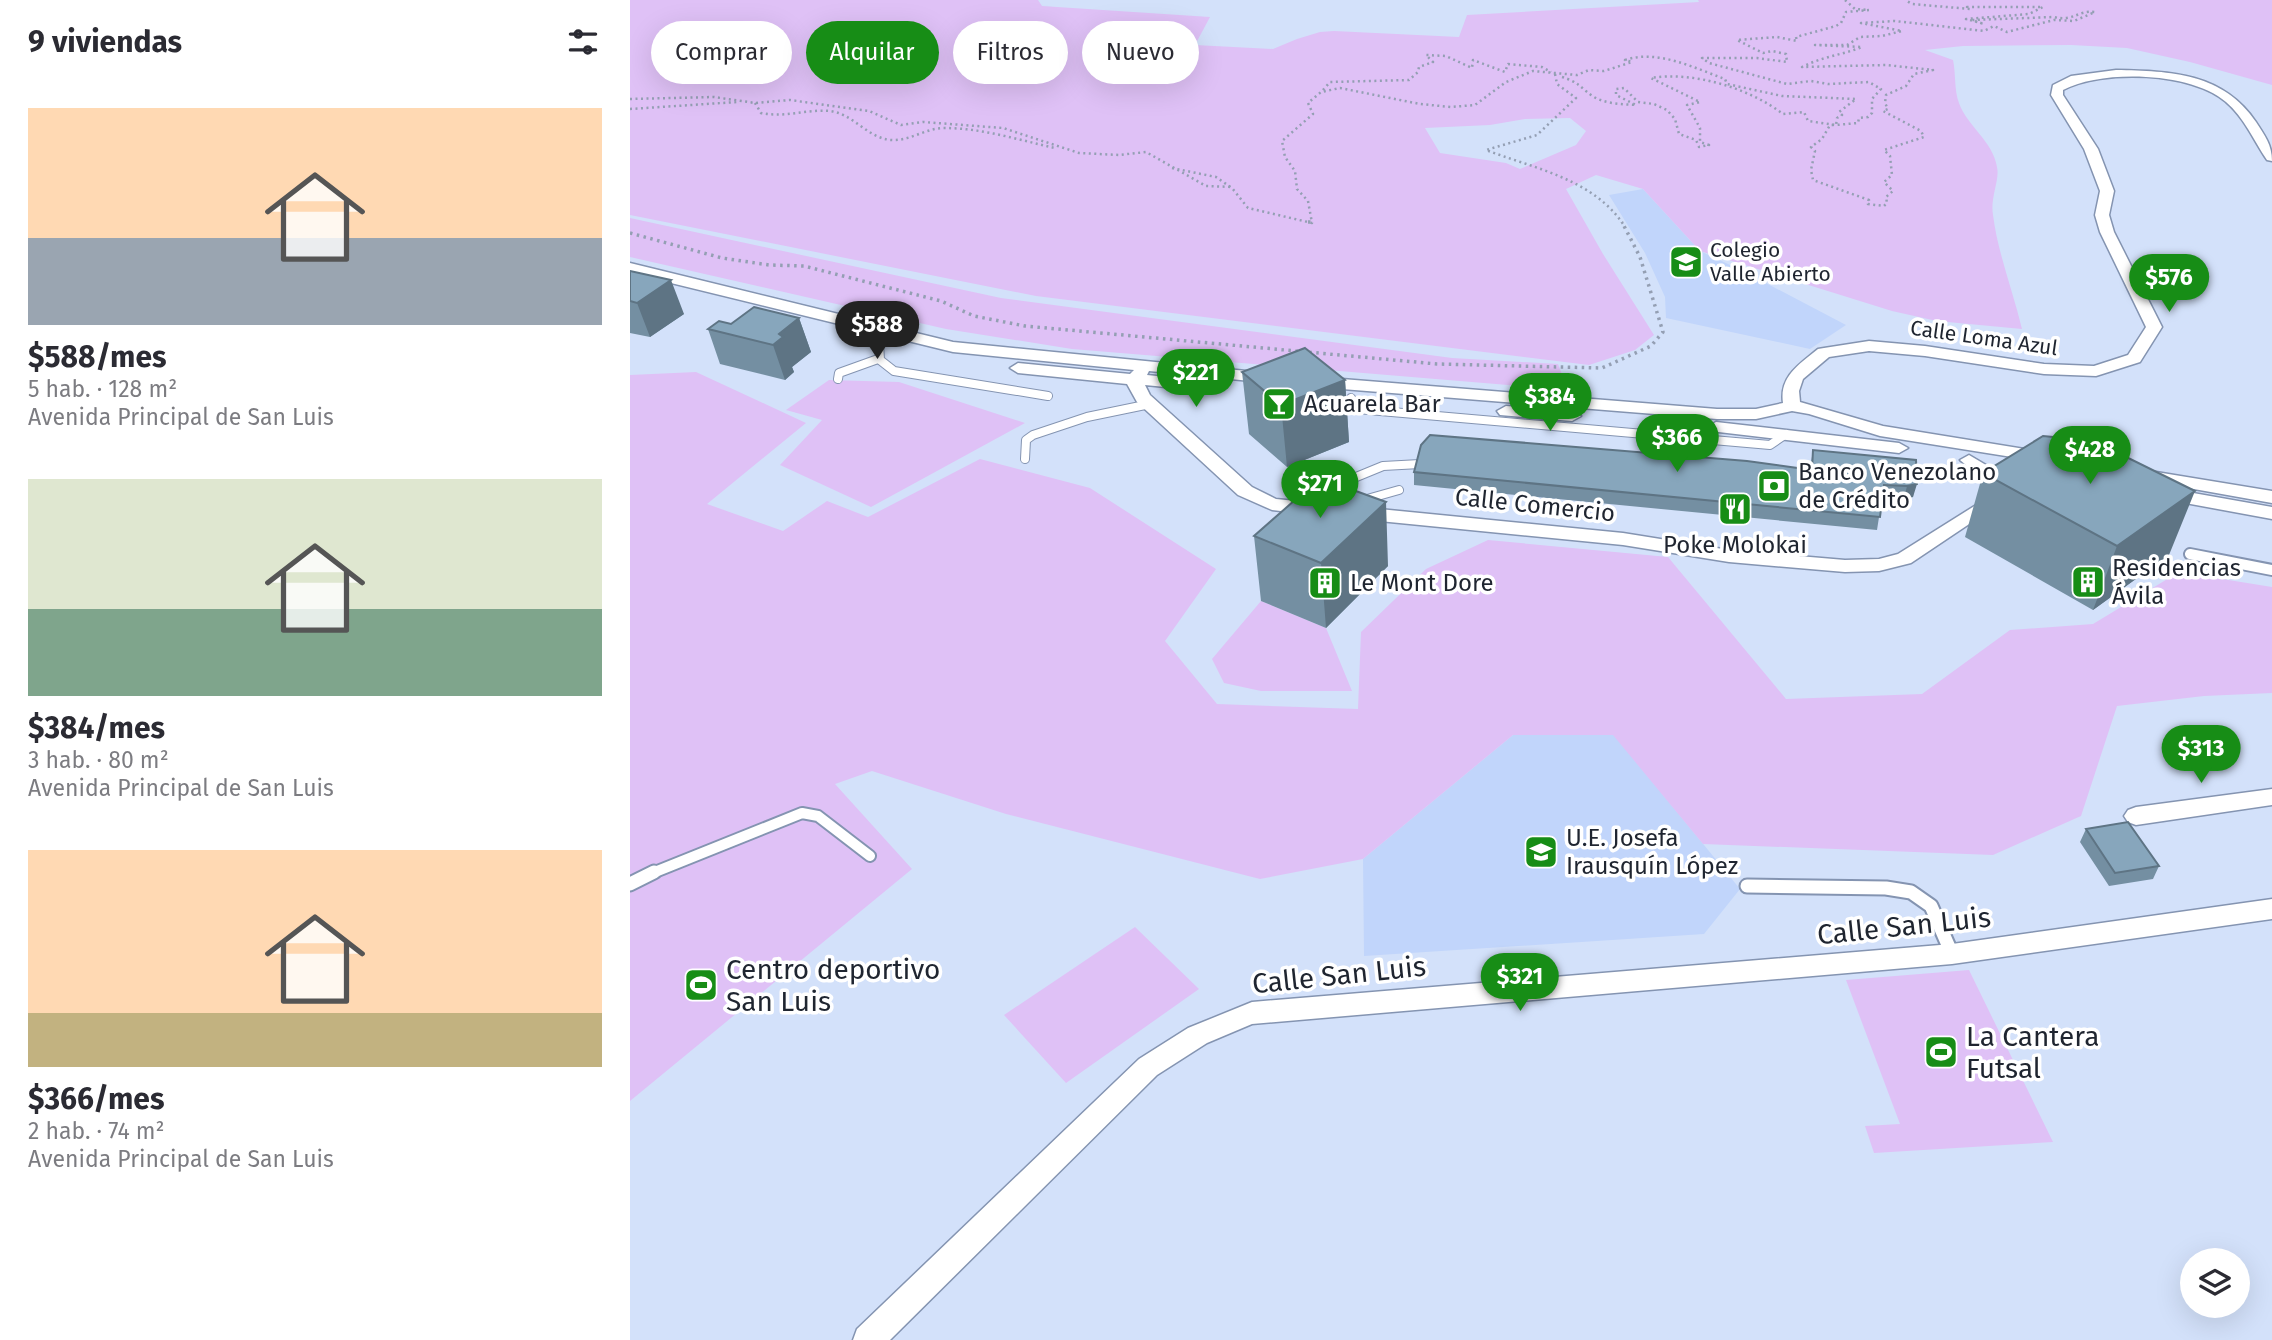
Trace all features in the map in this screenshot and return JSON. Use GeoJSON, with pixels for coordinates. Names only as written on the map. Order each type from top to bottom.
{"type":"FeatureCollection","features":[{"type":"Feature","properties":{"kind":"street","name":"Calle Loma Azul"},"geometry":{"type":"LineString","coordinates":[[1785,407],[1800,366],[1811,357],[1839,347],[1890,346],[2036,370],[2080,371],[2120,364],[2136,358],[2147,348],[2154,327],[2107,232],[2102,215],[2106,191],[2091,149],[2057,95],[2057,88],[2063,83],[2085,75],[2111,73],[2156,76],[2202,85],[2227,96],[2266,140],[2272,157]]}},
{"type":"Feature","properties":{"kind":"street"},"geometry":{"type":"LineString","coordinates":[[630,268],[902,336],[1062,365],[1134,380],[1213,386],[1293,386],[1717,414],[1741,415],[1785,407],[1819,410],[1880,431],[2054,467],[1969,460],[1875,444],[1786,434],[1351,398],[1293,386],[1171,368],[1062,365],[879,351],[630,282]]}},
{"type":"Feature","properties":{"kind":"street"},"geometry":{"type":"LineString","coordinates":[[1134,380],[1142,372],[1171,368]]}},
{"type":"Feature","properties":{"kind":"street","name":"Calle Comercio"},"geometry":{"type":"LineString","coordinates":[[1134,380],[1143,398],[1245,491],[1272,504],[1301,502],[1623,539],[1729,556],[1845,566],[1879,565],[1904,559],[2002,496],[2023,486]]}},
{"type":"Feature","properties":{"kind":"street"},"geometry":{"type":"LineString","coordinates":[[1166,418],[1170,406],[1178,397],[1196,388],[1213,386]]}},
{"type":"Feature","properties":{"kind":"street"},"geometry":{"type":"LineString","coordinates":[[1785,407],[1772,421],[1786,434]]}},
{"type":"Feature","properties":{"kind":"street"},"geometry":{"type":"LineString","coordinates":[[1969,460],[1985,472],[2002,496]]}},
{"type":"Feature","properties":{"kind":"street"},"geometry":{"type":"LineString","coordinates":[[2121,471],[2272,497]]}},
{"type":"Feature","properties":{"kind":"street"},"geometry":{"type":"LineString","coordinates":[[2135,488],[2272,513]]}},
{"type":"Feature","properties":{"kind":"street"},"geometry":{"type":"LineString","coordinates":[[2136,816],[2272,797]]}},
{"type":"Feature","properties":{"kind":"street","name":"Calle San Luis"},"geometry":{"type":"LineString","coordinates":[[869,1340],[1148,1067],[1186,1040],[1218,1024],[1252,1013],[1952,954],[2272,909]]}},
{"type":"Feature","properties":{"kind":"lane"},"geometry":{"type":"LineString","coordinates":[[838,379],[839,373],[879,351],[882,366],[894,371],[1048,396]]}},
{"type":"Feature","properties":{"kind":"lane"},"geometry":{"type":"LineString","coordinates":[[1026,459],[1026,440],[1032,435],[1087,417],[1150,404]]}},
{"type":"Feature","properties":{"kind":"lane"},"geometry":{"type":"LineString","coordinates":[[1320,492],[1375,466],[1391,463],[1420,464]]}},
{"type":"Feature","properties":{"kind":"lane"},"geometry":{"type":"LineString","coordinates":[[1342,508],[1399,490]]}},
{"type":"Feature","properties":{"kind":"lane"},"geometry":{"type":"LineString","coordinates":[[2190,554],[2272,570]]}},
{"type":"Feature","properties":{"kind":"lane"},"geometry":{"type":"LineString","coordinates":[[630,884],[666,866],[802,813],[818,816],[870,856]]}},
{"type":"Feature","properties":{"kind":"lane"},"geometry":{"type":"LineString","coordinates":[[1747,886],[1886,888],[1911,892],[1931,905],[1952,954]]}},
{"type":"Feature","properties":{"kind":"path"},"geometry":{"type":"LineString","coordinates":[[1845,0],[1855,9],[1869,10],[1846,12],[1841,23],[1834,28],[1808,31],[1796,37],[1797,41],[1777,37],[1737,40],[1763,53],[1786,54],[1787,62],[1757,58],[1702,58],[1710,63],[1787,84],[1811,81],[1828,84],[1869,82],[1881,89],[1872,99],[1872,113],[1868,117],[1859,118],[1858,123],[1829,125],[1822,139],[1811,148],[1815,151],[1811,170],[1813,180],[1861,196],[1869,200],[1868,204],[1884,206],[1886,197],[1893,191],[1884,182],[1892,175],[1890,156],[1884,150],[1924,137],[1921,131],[1910,127],[1897,114],[1883,111],[1888,108],[1886,95],[1906,86],[1911,76],[1933,71],[1889,65],[1806,69],[1802,67],[1818,59],[1836,57],[1862,47],[1822,48],[1815,45],[1847,45],[1860,37],[1902,31],[1861,23],[1895,20],[1984,31],[1994,26],[2007,32],[2054,20],[2074,21],[2095,12],[2086,11],[2067,20],[2054,17],[1972,20],[1984,24],[1966,19],[2029,14],[2040,12],[2043,7],[1968,7],[1970,9],[1912,4],[1905,0]]}},
{"type":"Feature","properties":{"kind":"path"},"geometry":{"type":"LineString","coordinates":[[1172,168],[1199,171],[1235,187],[1248,208],[1312,223],[1308,201],[1297,188],[1295,171],[1286,158],[1282,141],[1313,114],[1308,103],[1330,82],[1409,79],[1418,72],[1419,67],[1433,62],[1426,55],[1446,56],[1472,68],[1473,60],[1505,72],[1508,64],[1542,67],[1578,82],[1592,96],[1606,102],[1636,105],[1616,95],[1616,89],[1624,88],[1633,93],[1638,102],[1660,105],[1674,117],[1679,134],[1696,140],[1699,147],[1709,145],[1700,142],[1700,128],[1687,105],[1700,102],[1651,78],[1670,75],[1710,82],[1766,101],[1783,114],[1804,112],[1808,121],[1836,125]]}},
{"type":"Feature","properties":{"kind":"path"},"geometry":{"type":"LineString","coordinates":[[1321,92],[1340,88],[1385,99],[1451,107],[1475,104],[1506,82],[1532,71],[1577,75],[1589,70],[1604,71],[1632,62],[1625,60],[1634,56],[1665,57],[1725,79],[1727,84],[1770,94],[1856,99],[1855,102],[1842,107],[1839,112],[1842,116],[1838,118],[1836,125]]}},
{"type":"Feature","properties":{"kind":"path"},"geometry":{"type":"LineString","coordinates":[[630,233],[722,258],[769,265],[804,266],[941,301],[974,316],[1025,326],[1427,363],[1602,368],[1651,346],[1663,332],[1645,271],[1625,229],[1615,213],[1597,195],[1486,150],[1537,135],[1549,121],[1577,99],[1557,84],[1555,74]]}},
{"type":"Feature","properties":{"kind":"path"},"geometry":{"type":"LineString","coordinates":[[630,99],[714,97],[755,103],[790,100],[840,111],[862,128],[894,140],[926,130],[944,128],[1006,136],[1070,150],[1119,155],[1146,152],[1158,156],[1172,168],[1206,186],[1235,187]]}},
{"type":"Feature","properties":{"kind":"path"},"geometry":{"type":"LineString","coordinates":[[630,109],[676,104],[745,102]]}},
{"type":"Feature","properties":{"kind":"path"},"geometry":{"type":"LineString","coordinates":[[755,103],[761,113],[779,118],[804,112],[869,111],[901,125],[923,122],[1003,128],[1070,150]]}},
{"type":"Feature","properties":{"kind":"shaded area"},"geometry":{"type":"Polygon","coordinates":[[[630,0],[1038,0],[1042,6],[1210,17],[1199,38],[1199,21],[1082,21],[1082,84],[1199,84],[1199,45],[1273,49],[1320,32],[1334,31],[1459,37],[1467,15],[1699,2],[1698,0],[2272,0],[2272,85],[2127,48],[2071,45],[1963,46],[1925,50],[1953,60],[1959,103],[1995,158],[1998,172],[1992,208],[1995,230],[2022,329],[1937,321],[1892,311],[1700,251],[1643,189],[1596,175],[1566,189],[1654,335],[1635,350],[1589,365],[1036,296],[630,215],[630,0]],[[1570,118],[1425,128],[1440,153],[1506,163],[1520,169],[1576,145],[1586,131],[1570,118]]]}},
{"type":"Feature","properties":{"kind":"shaded area","name":"Colegio Valle Abierto"},"geometry":{"type":"Polygon","coordinates":[[[1643,189],[1700,251],[1846,325],[1810,349],[1666,318],[1665,297],[1645,253],[1609,195],[1643,189]]]}},
{"type":"Feature","properties":{"kind":"shaded area"},"geometry":{"type":"Polygon","coordinates":[[[630,218],[1001,298],[1452,358],[1558,364],[1568,390],[1072,349],[946,329],[630,257],[630,218]]]}},
{"type":"Feature","properties":{"kind":"shaded area"},"geometry":{"type":"Polygon","coordinates":[[[696,372],[806,423],[707,504],[783,531],[827,501],[868,517],[980,459],[1090,488],[1216,569],[1165,641],[1217,704],[1358,709],[1361,632],[1426,569],[1488,540],[1668,557],[1786,699],[1922,694],[2010,630],[2093,624],[2179,572],[2272,587],[2272,693],[2204,696],[2117,706],[2081,816],[1993,855],[1703,844],[1613,735],[1513,735],[1363,859],[1260,879],[1006,814],[872,771],[835,784],[912,869],[630,1101],[630,375],[696,372]]]}},
{"type":"Feature","properties":{"kind":"shaded area"},"geometry":{"type":"Polygon","coordinates":[[[829,380],[899,382],[1025,423],[871,507],[780,465],[822,420],[786,410],[829,380]]]}},
{"type":"Feature","properties":{"kind":"shaded area"},"geometry":{"type":"Polygon","coordinates":[[[1261,601],[1326,628],[1352,691],[1261,691],[1224,683],[1212,659],[1261,601]]]}},
{"type":"Feature","properties":{"kind":"shaded area","name":"U.E. Josefa Irausquín López"},"geometry":{"type":"Polygon","coordinates":[[[1513,735],[1614,735],[1740,889],[1704,934],[1364,956],[1363,859],[1513,735]]]}},
{"type":"Feature","properties":{"kind":"shaded area"},"geometry":{"type":"Polygon","coordinates":[[[1135,927],[1199,989],[1066,1083],[1004,1015],[1135,927]]]}},
{"type":"Feature","properties":{"kind":"shaded area","name":"La Cantera Futsal"},"geometry":{"type":"Polygon","coordinates":[[[1969,970],[2053,1142],[1874,1153],[1865,1126],[1900,1124],[1846,980],[1969,970]]]}},
{"type":"Feature","properties":{"kind":"building"},"geometry":{"type":"Polygon","coordinates":[[[630,271],[671,280],[637,303],[630,301],[630,271]]]}},
{"type":"Feature","properties":{"kind":"building"},"geometry":{"type":"Polygon","coordinates":[[[754,307],[799,318],[779,334],[783,337],[773,345],[708,329],[719,321],[731,324],[754,307]]]}},
{"type":"Feature","properties":{"kind":"building"},"geometry":{"type":"Polygon","coordinates":[[[1305,348],[1345,380],[1281,405],[1242,372],[1305,348]]]}},
{"type":"Feature","properties":{"kind":"building"},"geometry":{"type":"Polygon","coordinates":[[[1430,435],[1747,461],[1812,470],[1813,450],[1916,460],[1917,484],[1884,485],[1880,517],[1414,472],[1421,445],[1430,435]]]}},
{"type":"Feature","properties":{"kind":"building"},"geometry":{"type":"Polygon","coordinates":[[[2043,436],[2094,441],[2195,491],[2117,546],[1983,473],[2043,436]]]}},
{"type":"Feature","properties":{"kind":"building"},"geometry":{"type":"Polygon","coordinates":[[[1320,478],[1386,502],[1321,563],[1254,536],[1320,478]]]}},
{"type":"Feature","properties":{"kind":"building"},"geometry":{"type":"Polygon","coordinates":[[[2128,822],[2159,866],[2115,873],[2086,829],[2128,822]]]}},
{"type":"Feature","properties":{"kind":"place","name":"Colegio Valle Abierto"},"geometry":{"type":"Point","coordinates":[1686,262]}},
{"type":"Feature","properties":{"kind":"place","name":"Acuarela Bar"},"geometry":{"type":"Point","coordinates":[1279,404]}},
{"type":"Feature","properties":{"kind":"place","name":"Banco Venezolano de Crédito"},"geometry":{"type":"Point","coordinates":[1774,486]}},
{"type":"Feature","properties":{"kind":"place","name":"Poke Molokai"},"geometry":{"type":"Point","coordinates":[1735,509]}},
{"type":"Feature","properties":{"kind":"place","name":"Residencias Ávila"},"geometry":{"type":"Point","coordinates":[2088,582]}},
{"type":"Feature","properties":{"kind":"place","name":"Le Mont Dore"},"geometry":{"type":"Point","coordinates":[1325,583]}},
{"type":"Feature","properties":{"kind":"place","name":"U.E. Josefa Irausquín López"},"geometry":{"type":"Point","coordinates":[1541,852]}},
{"type":"Feature","properties":{"kind":"place","name":"Centro deportivo San Luis"},"geometry":{"type":"Point","coordinates":[701,985]}},
{"type":"Feature","properties":{"kind":"place","name":"La Cantera Futsal"},"geometry":{"type":"Point","coordinates":[1941,1052]}}]}
